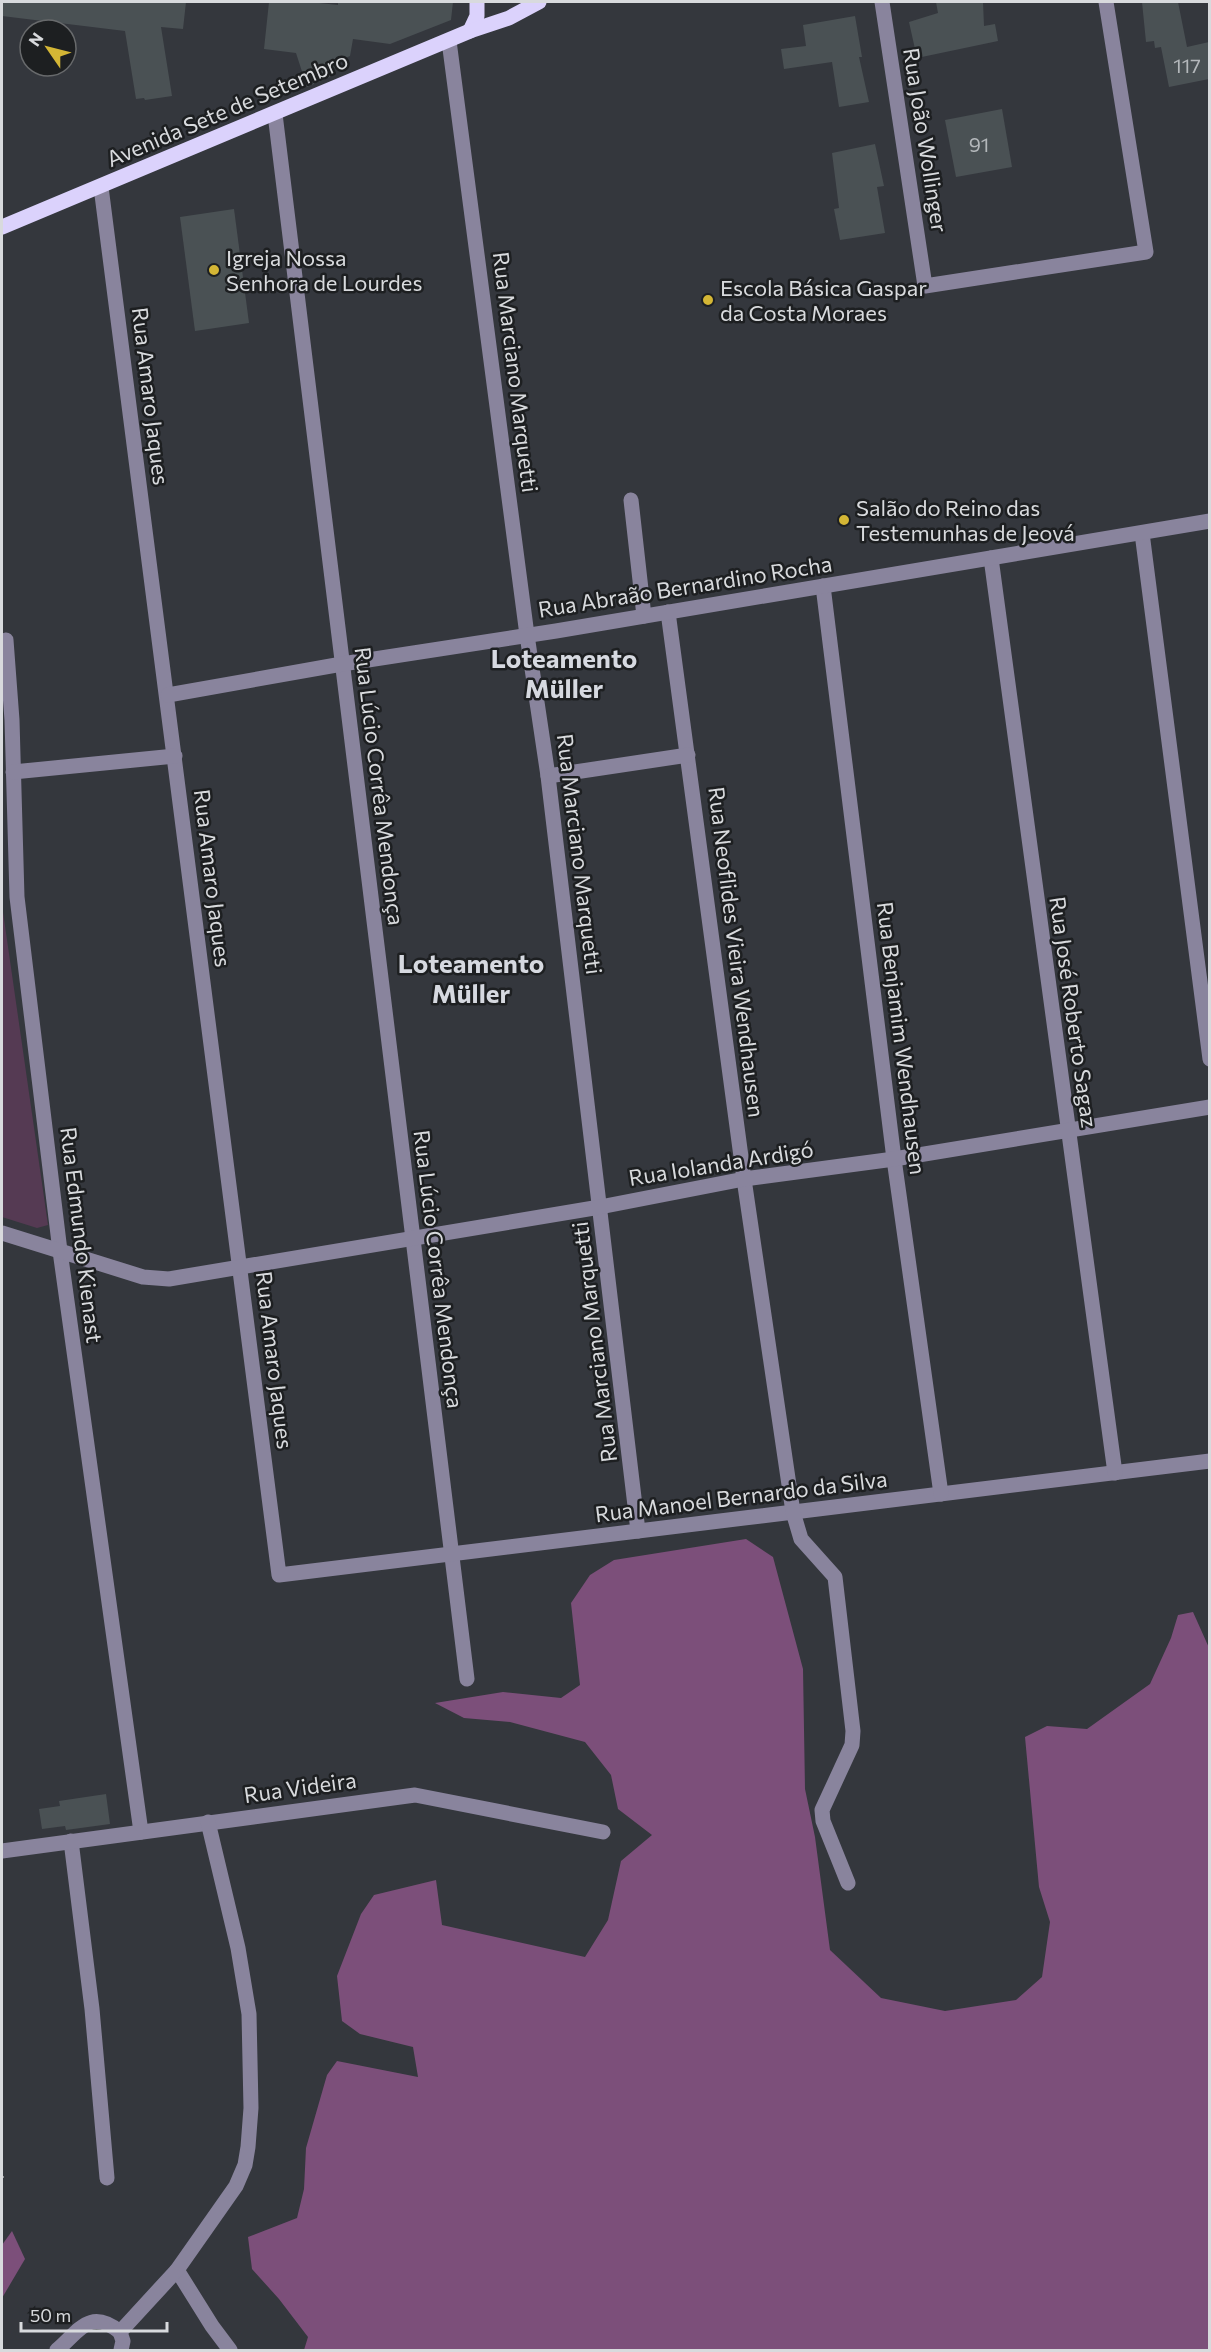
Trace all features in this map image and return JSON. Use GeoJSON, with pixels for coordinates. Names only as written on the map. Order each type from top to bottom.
{"type":"FeatureCollection","features":[{"type":"Feature","properties":{"kind":"main road"},"geometry":{"type":"LineString","coordinates":[[470,31],[477,16],[477,2]]}},
{"type":"Feature","properties":{"kind":"main road","name":"Avenida Sete de Setembro"},"geometry":{"type":"LineString","coordinates":[[2,227],[470,31],[509,18],[539,2]]}},
{"type":"Feature","properties":{"kind":"street","name":"Rua João Wollinger"},"geometry":{"type":"LineString","coordinates":[[882,2],[925,286],[1146,252],[1106,2]]}},
{"type":"Feature","properties":{"kind":"street","name":"Rua Marciano Marquetti"},"geometry":{"type":"LineString","coordinates":[[449,41],[527,635],[548,776],[639,1531]]}},
{"type":"Feature","properties":{"kind":"street","name":"Rua Lúcio Corrêa Mendonça"},"geometry":{"type":"LineString","coordinates":[[274,114],[467,1679]]}},
{"type":"Feature","properties":{"kind":"street","name":"Rua Amaro Jaques"},"geometry":{"type":"LineString","coordinates":[[101,186],[279,1575]]}},
{"type":"Feature","properties":{"kind":"street"},"geometry":{"type":"LineString","coordinates":[[631,500],[644,616]]}},
{"type":"Feature","properties":{"kind":"street","name":"Rua Abraão Bernardino Rocha"},"geometry":{"type":"LineString","coordinates":[[168,695],[342,664],[1209,521]]}},
{"type":"Feature","properties":{"kind":"street"},"geometry":{"type":"LineString","coordinates":[[1142,533],[1209,1059]]}},
{"type":"Feature","properties":{"kind":"street","name":"Rua José Roberto Sagaz"},"geometry":{"type":"LineString","coordinates":[[991,558],[1115,1473]]}},
{"type":"Feature","properties":{"kind":"street","name":"Rua Benjamim Wendhausen"},"geometry":{"type":"LineString","coordinates":[[822,586],[894,1159],[941,1494]]}},
{"type":"Feature","properties":{"kind":"street","name":"Rua Neoflides Vieira Wendhausen"},"geometry":{"type":"LineString","coordinates":[[668,612],[744,1179],[793,1512],[801,1539],[835,1576],[853,1731],[852,1745],[822,1810],[823,1821],[848,1883]]}},
{"type":"Feature","properties":{"kind":"street","name":"Rua Edmundo Kienast"},"geometry":{"type":"LineString","coordinates":[[6,640],[17,897],[60,1251],[141,1832]]}},
{"type":"Feature","properties":{"kind":"street"},"geometry":{"type":"LineString","coordinates":[[548,776],[688,755]]}},
{"type":"Feature","properties":{"kind":"street"},"geometry":{"type":"LineString","coordinates":[[13,772],[175,756]]}},
{"type":"Feature","properties":{"kind":"street","name":"Rua Iolanda Ardigó"},"geometry":{"type":"LineString","coordinates":[[2,1233],[157,1280],[600,1207],[744,1179],[894,1159],[1209,1107]]}},
{"type":"Feature","properties":{"kind":"street","name":"Rua Manoel Bernardo da Silva"},"geometry":{"type":"LineString","coordinates":[[279,1575],[1209,1461]]}},
{"type":"Feature","properties":{"kind":"street","name":"Rua Videira"},"geometry":{"type":"LineString","coordinates":[[2,1851],[415,1795],[603,1832]]}},
{"type":"Feature","properties":{"kind":"street"},"geometry":{"type":"LineString","coordinates":[[120,2332],[177,2270],[236,2186],[245,2165],[251,2108],[249,2014],[238,1948],[208,1822]]}},
{"type":"Feature","properties":{"kind":"street"},"geometry":{"type":"LineString","coordinates":[[71,1841],[92,2000],[107,2178]]}},
{"type":"Feature","properties":{"kind":"street"},"geometry":{"type":"LineString","coordinates":[[177,2270],[230,2350]]}},
{"type":"Feature","properties":{"kind":"street"},"geometry":{"type":"LineString","coordinates":[[57,2350],[86,2324],[94,2320],[108,2323],[120,2332],[123,2341],[121,2350]]}},
{"type":"Feature","properties":{"kind":"shaded area"},"geometry":{"type":"Polygon","coordinates":[[[2,726],[3,912],[48,1225],[37,1228],[2,1217],[2,726]]]}},
{"type":"Feature","properties":{"kind":"shaded area"},"geometry":{"type":"Polygon","coordinates":[[[746,1539],[773,1557],[803,1669],[805,1789],[815,1837],[830,1950],[881,1998],[945,2011],[1016,2000],[1042,1977],[1050,1922],[1039,1887],[1025,1737],[1047,1726],[1087,1729],[1150,1684],[1171,1638],[1178,1615],[1193,1612],[1210,1650],[1209,2350],[304,2350],[308,2337],[252,2269],[248,2237],[297,2218],[304,2189],[306,2148],[327,2075],[337,2061],[418,2077],[413,2047],[360,2034],[342,2021],[337,1976],[361,1914],[374,1895],[436,1880],[442,1925],[585,1957],[608,1920],[621,1861],[652,1835],[618,1809],[611,1775],[585,1742],[510,1722],[464,1718],[435,1703],[503,1692],[561,1698],[580,1685],[571,1603],[590,1575],[614,1560],[746,1539]]]}},
{"type":"Feature","properties":{"kind":"shaded area"},"geometry":{"type":"Polygon","coordinates":[[[12,2231],[25,2259],[2,2298],[2,2245],[12,2231]]]}},
{"type":"Feature","properties":{"kind":"building"},"geometry":{"type":"Polygon","coordinates":[[[2,2],[186,2],[183,29],[161,27],[172,96],[136,99],[125,31],[78,25],[78,18],[2,16],[2,2]]]}},
{"type":"Feature","properties":{"kind":"building"},"geometry":{"type":"Polygon","coordinates":[[[269,2],[338,5],[338,2],[453,2],[451,20],[390,44],[353,39],[350,56],[341,60],[338,66],[330,70],[330,77],[307,87],[296,53],[264,49],[269,2]]]}},
{"type":"Feature","properties":{"kind":"building"},"geometry":{"type":"Polygon","coordinates":[[[936,2],[983,2],[984,26],[995,24],[998,41],[917,58],[909,22],[938,13],[936,2]]]}},
{"type":"Feature","properties":{"kind":"building"},"geometry":{"type":"Polygon","coordinates":[[[1142,2],[1178,2],[1187,47],[1209,42],[1209,79],[1169,87],[1161,47],[1155,48],[1154,41],[1146,42],[1142,2]]]}},
{"type":"Feature","properties":{"kind":"building"},"geometry":{"type":"Polygon","coordinates":[[[855,16],[862,57],[859,57],[869,102],[839,107],[832,62],[784,69],[781,49],[806,46],[803,25],[855,16]]]}},
{"type":"Feature","properties":{"kind":"building"},"geometry":{"type":"Polygon","coordinates":[[[1002,109],[1012,167],[956,177],[945,120],[1002,109]]]}},
{"type":"Feature","properties":{"kind":"building"},"geometry":{"type":"Polygon","coordinates":[[[875,144],[884,186],[877,187],[885,233],[840,240],[834,209],[839,208],[832,153],[875,144]]]}},
{"type":"Feature","properties":{"kind":"building","name":"Igreja Nossa Senhora de Lourdes"},"geometry":{"type":"Polygon","coordinates":[[[234,209],[249,323],[195,331],[180,217],[234,209]]]}},
{"type":"Feature","properties":{"kind":"building"},"geometry":{"type":"Polygon","coordinates":[[[106,1794],[110,1824],[66,1830],[65,1826],[42,1829],[39,1809],[60,1806],[59,1801],[106,1794]]]}},
{"type":"Feature","properties":{"kind":"place","name":"Igreja Nossa Senhora de Lourdes"},"geometry":{"type":"Point","coordinates":[214,270]}},
{"type":"Feature","properties":{"kind":"place","name":"Escola Básica Gaspar da Costa Moraes"},"geometry":{"type":"Point","coordinates":[708,300]}},
{"type":"Feature","properties":{"kind":"place","name":"Salão do Reino das Testemunhas de Jeová"},"geometry":{"type":"Point","coordinates":[844,520]}},
{"type":"Feature","properties":{"kind":"district","name":"Loteamento Müller"},"geometry":{"type":"Point","coordinates":[564,672]}},
{"type":"Feature","properties":{"kind":"district","name":"Loteamento Müller"},"geometry":{"type":"Point","coordinates":[471,977]}}]}
